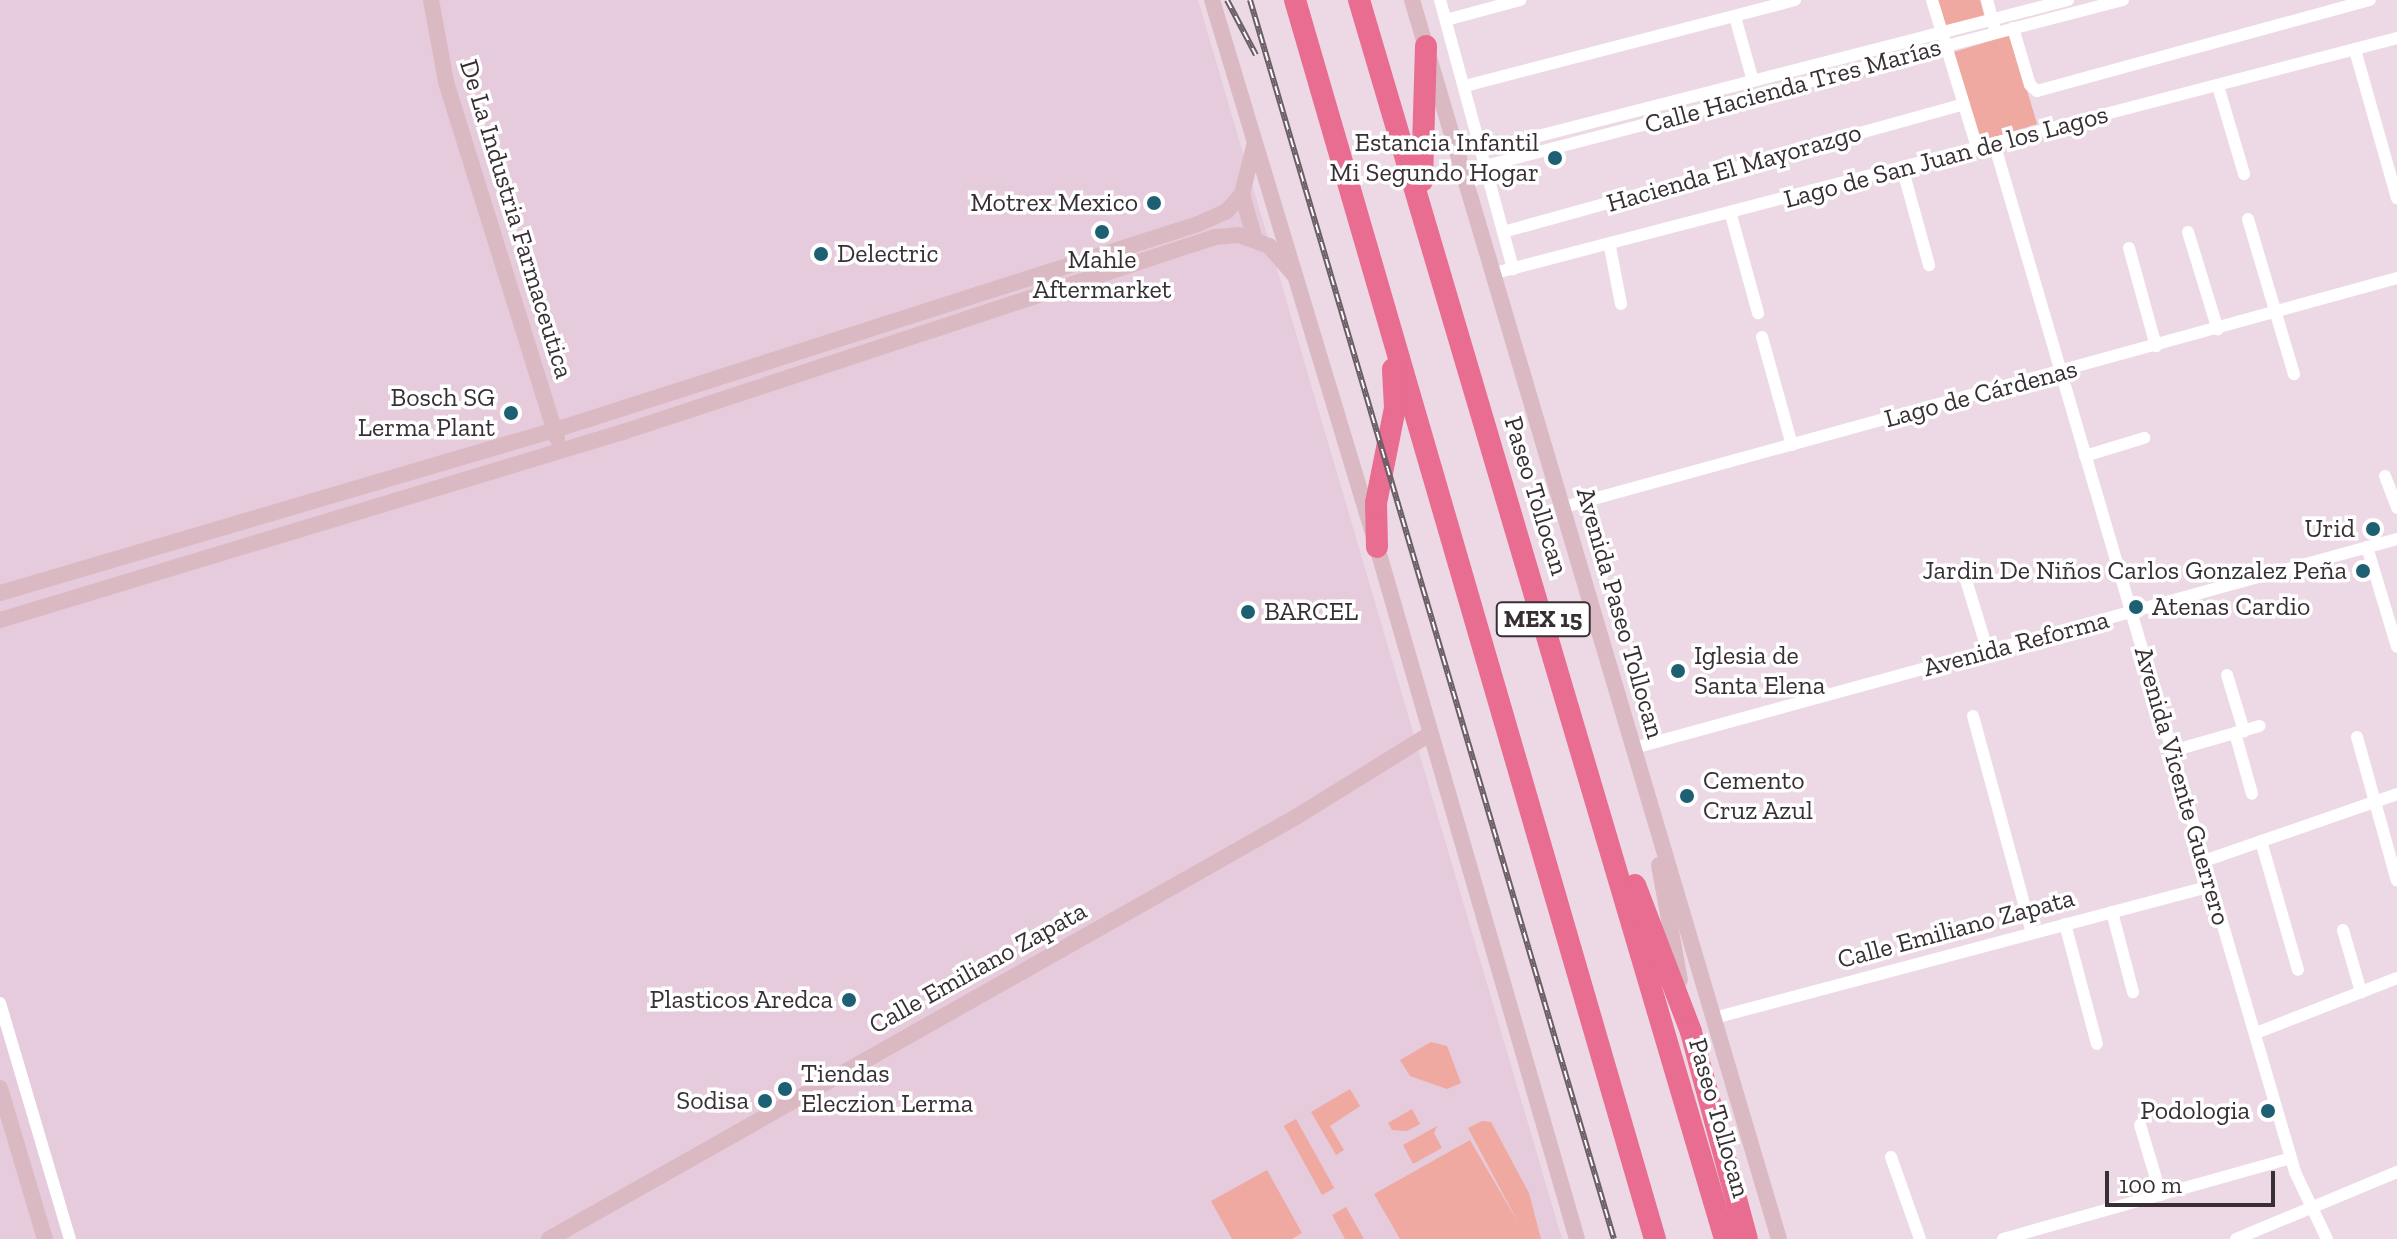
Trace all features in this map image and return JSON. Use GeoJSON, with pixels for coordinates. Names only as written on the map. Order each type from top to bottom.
{"type":"FeatureCollection","features":[{"type":"Feature","properties":{"kind":"highway","name":"MEX 15"},"geometry":{"type":"LineString","coordinates":[[1295,0],[1655,1239]]}},
{"type":"Feature","properties":{"kind":"highway","name":"Paseo Tollocan"},"geometry":{"type":"LineString","coordinates":[[1359,0],[1725,1239]]}},
{"type":"Feature","properties":{"kind":"highway"},"geometry":{"type":"LineString","coordinates":[[1425,222],[1421,159],[1426,46]]}},
{"type":"Feature","properties":{"kind":"highway"},"geometry":{"type":"LineString","coordinates":[[1377,547],[1376,503],[1396,393],[1394,336]]}},
{"type":"Feature","properties":{"kind":"highway"},"geometry":{"type":"LineString","coordinates":[[1611,847],[1639,894],[1691,1032],[1747,1239]]}},
{"type":"Feature","properties":{"kind":"highway"},"geometry":{"type":"LineString","coordinates":[[1628,1144],[1627,1178],[1641,1239]]}},
{"type":"Feature","properties":{"kind":"main road","name":"De La Industria Farmaceutica"},"geometry":{"type":"LineString","coordinates":[[431,0],[446,82],[561,451]]}},
{"type":"Feature","properties":{"kind":"main road"},"geometry":{"type":"LineString","coordinates":[[1212,0],[1377,547],[1428,735],[1577,1239]]}},
{"type":"Feature","properties":{"kind":"main road","name":"Avenida Paseo Tollocan"},"geometry":{"type":"LineString","coordinates":[[1412,0],[1470,184],[1779,1239]]}},
{"type":"Feature","properties":{"kind":"main road"},"geometry":{"type":"LineString","coordinates":[[1254,146],[1242,194],[1255,240]]}},
{"type":"Feature","properties":{"kind":"main road"},"geometry":{"type":"LineString","coordinates":[[1119,260],[1213,218],[1242,194]]}},
{"type":"Feature","properties":{"kind":"main road"},"geometry":{"type":"LineString","coordinates":[[0,593],[555,430],[856,333],[1033,287],[1119,260],[1215,237],[1255,240],[1278,252],[1295,276]]}},
{"type":"Feature","properties":{"kind":"main road"},"geometry":{"type":"LineString","coordinates":[[0,620],[561,451],[860,352],[1033,287]]}},
{"type":"Feature","properties":{"kind":"main road","name":"Calle Emiliano Zapata"},"geometry":{"type":"LineString","coordinates":[[549,1239],[1296,817],[1428,735]]}},
{"type":"Feature","properties":{"kind":"main road"},"geometry":{"type":"LineString","coordinates":[[1655,823],[1691,1032]]}},
{"type":"Feature","properties":{"kind":"main road"},"geometry":{"type":"LineString","coordinates":[[0,1088],[45,1239]]}},
{"type":"Feature","properties":{"kind":"street"},"geometry":{"type":"LineString","coordinates":[[1440,0],[1489,165],[1513,269]]}},
{"type":"Feature","properties":{"kind":"street"},"geometry":{"type":"LineString","coordinates":[[1446,20],[1520,0]]}},
{"type":"Feature","properties":{"kind":"street"},"geometry":{"type":"LineString","coordinates":[[1465,86],[1795,0]]}},
{"type":"Feature","properties":{"kind":"street"},"geometry":{"type":"LineString","coordinates":[[1932,0],[1977,147]]}},
{"type":"Feature","properties":{"kind":"street"},"geometry":{"type":"LineString","coordinates":[[1987,0],[1996,33]]}},
{"type":"Feature","properties":{"kind":"street","name":"Calle Hacienda Tres Marías"},"geometry":{"type":"LineString","coordinates":[[1458,145],[1484,150],[2068,0]]}},
{"type":"Feature","properties":{"kind":"street","name":"Calle Hacienda Tres Marías"},"geometry":{"type":"LineString","coordinates":[[1489,165],[2123,0]]}},
{"type":"Feature","properties":{"kind":"street"},"geometry":{"type":"LineString","coordinates":[[2013,28],[2030,85],[2040,90],[2370,0]]}},
{"type":"Feature","properties":{"kind":"street"},"geometry":{"type":"LineString","coordinates":[[1735,17],[1753,81]]}},
{"type":"Feature","properties":{"kind":"street","name":"Lago de San Juan de los Lagos"},"geometry":{"type":"LineString","coordinates":[[1495,273],[1610,247],[1977,147],[2397,38]]}},
{"type":"Feature","properties":{"kind":"street"},"geometry":{"type":"LineString","coordinates":[[2355,50],[2397,198]]}},
{"type":"Feature","properties":{"kind":"street"},"geometry":{"type":"LineString","coordinates":[[1823,63],[1827,77]]}},
{"type":"Feature","properties":{"kind":"street"},"geometry":{"type":"LineString","coordinates":[[2218,86],[2244,174]]}},
{"type":"Feature","properties":{"kind":"street","name":"Hacienda El Mayorazgo"},"geometry":{"type":"LineString","coordinates":[[1503,232],[1964,104]]}},
{"type":"Feature","properties":{"kind":"street"},"geometry":{"type":"LineString","coordinates":[[1653,107],[1656,122]]}},
{"type":"Feature","properties":{"kind":"street","name":"Avenida Vicente Guerrero"},"geometry":{"type":"LineString","coordinates":[[1994,143],[2291,1158],[2327,1239]]}},
{"type":"Feature","properties":{"kind":"street"},"geometry":{"type":"LineString","coordinates":[[1470,184],[1489,165]]}},
{"type":"Feature","properties":{"kind":"street"},"geometry":{"type":"LineString","coordinates":[[1902,167],[1929,265]]}},
{"type":"Feature","properties":{"kind":"street"},"geometry":{"type":"LineString","coordinates":[[1731,215],[1758,313]]}},
{"type":"Feature","properties":{"kind":"street"},"geometry":{"type":"LineString","coordinates":[[2248,219],[2294,374]]}},
{"type":"Feature","properties":{"kind":"street"},"geometry":{"type":"LineString","coordinates":[[2188,232],[2218,330]]}},
{"type":"Feature","properties":{"kind":"street"},"geometry":{"type":"LineString","coordinates":[[1610,247],[1621,304]]}},
{"type":"Feature","properties":{"kind":"street"},"geometry":{"type":"LineString","coordinates":[[2129,248],[2156,346]]}},
{"type":"Feature","properties":{"kind":"street","name":"Lago de Cárdenas"},"geometry":{"type":"LineString","coordinates":[[1564,507],[2218,330],[2397,278]]}},
{"type":"Feature","properties":{"kind":"street"},"geometry":{"type":"LineString","coordinates":[[856,333],[860,352]]}},
{"type":"Feature","properties":{"kind":"street"},"geometry":{"type":"LineString","coordinates":[[1762,337],[1792,445]]}},
{"type":"Feature","properties":{"kind":"street"},"geometry":{"type":"LineString","coordinates":[[2085,456],[2144,438]]}},
{"type":"Feature","properties":{"kind":"street"},"geometry":{"type":"LineString","coordinates":[[2385,476],[2397,508]]}},
{"type":"Feature","properties":{"kind":"street","name":"Avenida Reforma"},"geometry":{"type":"LineString","coordinates":[[1634,748],[2397,539]]}},
{"type":"Feature","properties":{"kind":"street"},"geometry":{"type":"LineString","coordinates":[[2367,547],[2397,647]]}},
{"type":"Feature","properties":{"kind":"street"},"geometry":{"type":"LineString","coordinates":[[1966,580],[1988,652]]}},
{"type":"Feature","properties":{"kind":"street"},"geometry":{"type":"LineString","coordinates":[[2227,675],[2252,794]]}},
{"type":"Feature","properties":{"kind":"street"},"geometry":{"type":"LineString","coordinates":[[1973,716],[2032,933]]}},
{"type":"Feature","properties":{"kind":"street"},"geometry":{"type":"LineString","coordinates":[[2172,751],[2259,726]]}},
{"type":"Feature","properties":{"kind":"street"},"geometry":{"type":"LineString","coordinates":[[2357,737],[2397,881]]}},
{"type":"Feature","properties":{"kind":"street"},"geometry":{"type":"LineString","coordinates":[[2204,861],[2397,794]]}},
{"type":"Feature","properties":{"kind":"street"},"geometry":{"type":"LineString","coordinates":[[2261,841],[2298,970]]}},
{"type":"Feature","properties":{"kind":"street","name":"Calle Emiliano Zapata"},"geometry":{"type":"LineString","coordinates":[[1714,1018],[2211,886]]}},
{"type":"Feature","properties":{"kind":"street"},"geometry":{"type":"LineString","coordinates":[[2112,912],[2133,992]]}},
{"type":"Feature","properties":{"kind":"street"},"geometry":{"type":"LineString","coordinates":[[2065,924],[2097,1044]]}},
{"type":"Feature","properties":{"kind":"street"},"geometry":{"type":"LineString","coordinates":[[2343,930],[2361,992]]}},
{"type":"Feature","properties":{"kind":"street"},"geometry":{"type":"LineString","coordinates":[[2256,1033],[2397,978]]}},
{"type":"Feature","properties":{"kind":"street"},"geometry":{"type":"LineString","coordinates":[[0,1003],[70,1239]]}},
{"type":"Feature","properties":{"kind":"street"},"geometry":{"type":"LineString","coordinates":[[2140,1125],[2161,1195]]}},
{"type":"Feature","properties":{"kind":"street"},"geometry":{"type":"LineString","coordinates":[[1891,1157],[1920,1239]]}},
{"type":"Feature","properties":{"kind":"street"},"geometry":{"type":"LineString","coordinates":[[2003,1239],[2291,1158]]}},
{"type":"Feature","properties":{"kind":"street"},"geometry":{"type":"LineString","coordinates":[[2236,1239],[2397,1172]]}},
{"type":"Feature","properties":{"kind":"shaded area"},"geometry":{"type":"Polygon","coordinates":[[[0,0],[1198,0],[1562,1239],[0,1239],[0,0]]]}},
{"type":"Feature","properties":{"kind":"shaded area"},"geometry":{"type":"Polygon","coordinates":[[[1935,0],[1980,0],[1985,19],[1943,29],[1935,0]]]}},
{"type":"Feature","properties":{"kind":"shaded area"},"geometry":{"type":"Polygon","coordinates":[[[2010,35],[2037,124],[1979,142],[1952,53],[2010,35]]]}},
{"type":"Feature","properties":{"kind":"shaded area"},"geometry":{"type":"Polygon","coordinates":[[[1431,1042],[1447,1046],[1461,1083],[1447,1089],[1410,1076],[1400,1060],[1431,1042]]]}},
{"type":"Feature","properties":{"kind":"shaded area"},"geometry":{"type":"Polygon","coordinates":[[[1350,1089],[1360,1106],[1330,1126],[1344,1150],[1336,1155],[1311,1112],[1350,1089]]]}},
{"type":"Feature","properties":{"kind":"shaded area"},"geometry":{"type":"Polygon","coordinates":[[[1412,1109],[1420,1124],[1407,1131],[1392,1130],[1388,1123],[1412,1109]]]}},
{"type":"Feature","properties":{"kind":"shaded area"},"geometry":{"type":"Polygon","coordinates":[[[1296,1119],[1334,1188],[1322,1195],[1284,1126],[1296,1119]]]}},
{"type":"Feature","properties":{"kind":"shaded area"},"geometry":{"type":"Polygon","coordinates":[[[1482,1121],[1491,1122],[1529,1193],[1541,1239],[1400,1239],[1374,1194],[1470,1140],[1519,1224],[1468,1128],[1482,1121]]]}},
{"type":"Feature","properties":{"kind":"shaded area"},"geometry":{"type":"Polygon","coordinates":[[[1437,1126],[1434,1133],[1442,1148],[1413,1164],[1403,1145],[1437,1126]]]}},
{"type":"Feature","properties":{"kind":"shaded area"},"geometry":{"type":"Polygon","coordinates":[[[1267,1170],[1302,1233],[1292,1239],[1232,1239],[1211,1201],[1267,1170]]]}},
{"type":"Feature","properties":{"kind":"shaded area"},"geometry":{"type":"Polygon","coordinates":[[[1346,1207],[1364,1239],[1345,1239],[1332,1215],[1346,1207]]]}},
{"type":"Feature","properties":{"kind":"railway"},"geometry":{"type":"LineString","coordinates":[[1227,0],[1256,55]]}},
{"type":"Feature","properties":{"kind":"railway"},"geometry":{"type":"LineString","coordinates":[[1250,0],[1614,1239]]}},
{"type":"Feature","properties":{"kind":"place","name":"Estancia Infantil Mi Segundo Hogar"},"geometry":{"type":"Point","coordinates":[1555,158]}},
{"type":"Feature","properties":{"kind":"place","name":"Motrex Mexico"},"geometry":{"type":"Point","coordinates":[1154,203]}},
{"type":"Feature","properties":{"kind":"place","name":"Mahle Aftermarket"},"geometry":{"type":"Point","coordinates":[1102,232]}},
{"type":"Feature","properties":{"kind":"place","name":"Delectric"},"geometry":{"type":"Point","coordinates":[821,254]}},
{"type":"Feature","properties":{"kind":"place","name":"Bosch SG Lerma Plant"},"geometry":{"type":"Point","coordinates":[511,413]}},
{"type":"Feature","properties":{"kind":"place","name":"Urid"},"geometry":{"type":"Point","coordinates":[2373,529]}},
{"type":"Feature","properties":{"kind":"place","name":"Jardin De Niños Carlos Gonzalez Peña"},"geometry":{"type":"Point","coordinates":[2363,571]}},
{"type":"Feature","properties":{"kind":"place","name":"Atenas Cardio"},"geometry":{"type":"Point","coordinates":[2136,607]}},
{"type":"Feature","properties":{"kind":"place","name":"BARCEL"},"geometry":{"type":"Point","coordinates":[1248,612]}},
{"type":"Feature","properties":{"kind":"place","name":"Iglesia de Santa Elena"},"geometry":{"type":"Point","coordinates":[1678,671]}},
{"type":"Feature","properties":{"kind":"place","name":"Cemento Cruz Azul"},"geometry":{"type":"Point","coordinates":[1687,796]}},
{"type":"Feature","properties":{"kind":"place","name":"Plasticos Aredca"},"geometry":{"type":"Point","coordinates":[849,1000]}},
{"type":"Feature","properties":{"kind":"place","name":"Tiendas Eleczion Lerma"},"geometry":{"type":"Point","coordinates":[785,1089]}},
{"type":"Feature","properties":{"kind":"place","name":"Sodisa"},"geometry":{"type":"Point","coordinates":[765,1101]}},
{"type":"Feature","properties":{"kind":"place","name":"Podologia"},"geometry":{"type":"Point","coordinates":[2268,1111]}}]}
